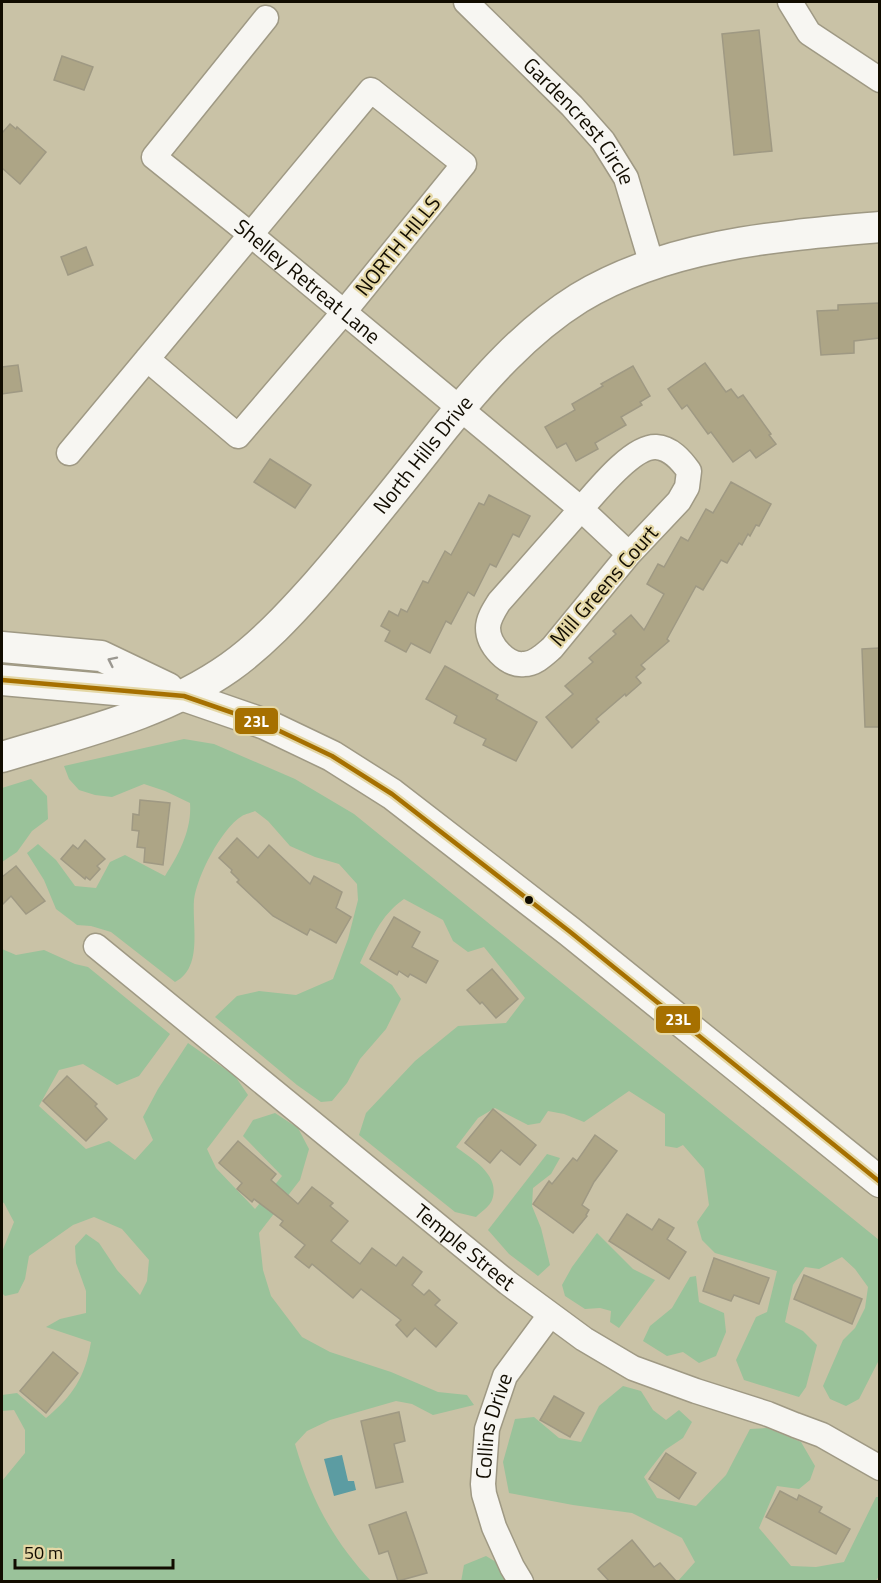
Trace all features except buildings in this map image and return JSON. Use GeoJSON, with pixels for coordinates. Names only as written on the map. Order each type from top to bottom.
{"type":"FeatureCollection","features":[{"type":"Feature","properties":{"kind":"main road","name":"North Hills Drive"},"geometry":{"type":"LineString","coordinates":[[2,757],[120,722],[184,696],[248,653],[292,611],[337,562],[460,408],[504,358],[579,298],[652,265],[709,250],[758,241],[879,226]]}},
{"type":"Feature","properties":{"kind":"main road"},"geometry":{"type":"LineString","coordinates":[[2,647],[101,656],[184,696],[265,724],[332,756],[392,794],[569,932],[879,1182]]}},
{"type":"Feature","properties":{"kind":"main road"},"geometry":{"type":"LineString","coordinates":[[2,680],[184,696]]}},
{"type":"Feature","properties":{"kind":"street","name":"Gardencrest Circle"},"geometry":{"type":"LineString","coordinates":[[466,2],[572,106],[603,141],[626,178],[652,265]]}},
{"type":"Feature","properties":{"kind":"street"},"geometry":{"type":"LineString","coordinates":[[790,2],[809,33],[879,80]]}},
{"type":"Feature","properties":{"kind":"street","name":"Shelley Retreat Lane"},"geometry":{"type":"LineString","coordinates":[[266,18],[154,157],[460,408]]}},
{"type":"Feature","properties":{"kind":"street","name":"NORTH HILLS"},"geometry":{"type":"LineString","coordinates":[[147,359],[238,436],[344,312],[464,164],[371,90],[250,234]]}},
{"type":"Feature","properties":{"kind":"street"},"geometry":{"type":"LineString","coordinates":[[69,453],[250,234]]}},
{"type":"Feature","properties":{"kind":"street"},"geometry":{"type":"LineString","coordinates":[[460,408],[580,509],[629,554]]}},
{"type":"Feature","properties":{"kind":"street","name":"Mill Greens Court"},"geometry":{"type":"LineString","coordinates":[[654,447],[667,449],[680,459],[689,471],[687,487],[679,501],[629,554],[552,648],[538,660],[525,664],[512,663],[500,654],[492,641],[488,628],[491,615],[499,602],[580,509],[616,471],[638,453],[654,447]]}},
{"type":"Feature","properties":{"kind":"street","name":"Temple Street"},"geometry":{"type":"LineString","coordinates":[[96,946],[499,1276],[584,1339],[633,1368],[822,1435],[879,1468]]}},
{"type":"Feature","properties":{"kind":"street","name":"Collins Drive"},"geometry":{"type":"LineString","coordinates":[[521,1581],[494,1527],[484,1494],[487,1429],[505,1376],[550,1315]]}},
{"type":"Feature","properties":{"kind":"green space"},"geometry":{"type":"Polygon","coordinates":[[[184,739],[214,744],[295,779],[354,814],[879,1240],[879,1360],[859,1399],[846,1406],[830,1399],[823,1386],[843,1340],[855,1328],[865,1308],[868,1287],[855,1269],[842,1257],[819,1269],[805,1267],[793,1285],[785,1322],[803,1331],[817,1345],[806,1387],[799,1397],[744,1380],[736,1360],[756,1317],[767,1312],[777,1271],[715,1253],[702,1240],[697,1222],[709,1205],[704,1169],[683,1145],[677,1148],[665,1146],[665,1114],[629,1091],[584,1122],[564,1114],[548,1111],[540,1123],[528,1125],[495,1108],[478,1118],[456,1147],[477,1162],[489,1175],[492,1183],[494,1191],[492,1200],[476,1217],[455,1212],[359,1135],[366,1113],[415,1061],[458,1026],[506,1023],[525,998],[484,947],[468,952],[453,941],[443,920],[404,899],[383,920],[360,963],[392,985],[401,999],[386,1029],[360,1059],[347,1083],[332,1101],[321,1102],[215,1017],[237,996],[259,991],[296,995],[333,979],[348,939],[358,900],[357,884],[339,864],[290,846],[268,821],[255,811],[242,816],[226,831],[205,866],[194,900],[193,957],[184,976],[175,982],[111,932],[91,926],[77,925],[56,909],[44,880],[27,853],[38,844],[56,860],[75,886],[96,888],[110,862],[125,855],[165,876],[184,841],[190,813],[190,803],[144,784],[112,797],[79,790],[69,779],[64,766],[184,739]]]}},
{"type":"Feature","properties":{"kind":"green space"},"geometry":{"type":"Polygon","coordinates":[[[31,779],[47,796],[48,819],[32,831],[17,852],[2,862],[2,788],[31,779]]]}},
{"type":"Feature","properties":{"kind":"green space"},"geometry":{"type":"Polygon","coordinates":[[[2,949],[16,955],[44,950],[75,964],[88,967],[170,1034],[139,1076],[117,1085],[83,1064],[59,1070],[39,1106],[86,1149],[109,1141],[135,1160],[153,1140],[143,1117],[188,1043],[235,1076],[248,1095],[207,1149],[216,1168],[255,1209],[282,1176],[243,1136],[253,1120],[275,1113],[298,1128],[309,1149],[300,1180],[259,1233],[263,1270],[271,1296],[302,1337],[330,1352],[391,1372],[438,1392],[467,1395],[474,1405],[433,1415],[412,1404],[396,1401],[330,1420],[307,1431],[295,1444],[308,1483],[324,1517],[345,1550],[371,1581],[2,1581],[2,1481],[25,1453],[25,1430],[14,1410],[2,1411],[2,1395],[17,1393],[46,1418],[71,1394],[81,1376],[91,1342],[46,1327],[60,1319],[86,1313],[86,1291],[76,1263],[75,1246],[86,1234],[99,1243],[117,1270],[140,1295],[147,1281],[149,1260],[122,1229],[94,1217],[73,1225],[29,1256],[25,1279],[18,1293],[5,1296],[2,1293],[2,1252],[14,1222],[2,1202],[2,949]]]}},
{"type":"Feature","properties":{"kind":"green space"},"geometry":{"type":"Polygon","coordinates":[[[547,1154],[560,1158],[551,1174],[533,1188],[532,1206],[541,1228],[550,1265],[538,1276],[509,1254],[488,1230],[547,1154]]]}},
{"type":"Feature","properties":{"kind":"green space"},"geometry":{"type":"Polygon","coordinates":[[[597,1233],[633,1269],[655,1280],[619,1328],[610,1322],[611,1311],[600,1308],[585,1309],[565,1296],[562,1285],[597,1233]]]}},
{"type":"Feature","properties":{"kind":"green space"},"geometry":{"type":"Polygon","coordinates":[[[696,1276],[699,1302],[724,1313],[726,1332],[716,1356],[699,1363],[683,1352],[667,1356],[643,1341],[650,1326],[672,1308],[690,1277],[696,1276]]]}},
{"type":"Feature","properties":{"kind":"green space"},"geometry":{"type":"Polygon","coordinates":[[[623,1386],[641,1391],[653,1410],[666,1420],[679,1410],[692,1422],[683,1438],[665,1450],[644,1477],[657,1498],[696,1506],[726,1475],[750,1429],[767,1428],[801,1442],[815,1466],[810,1480],[799,1489],[777,1486],[759,1528],[791,1566],[816,1567],[844,1562],[876,1497],[879,1497],[879,1576],[875,1582],[678,1581],[695,1562],[682,1538],[632,1513],[509,1493],[503,1462],[515,1419],[534,1417],[559,1438],[581,1442],[599,1406],[623,1386]]]}},
{"type":"Feature","properties":{"kind":"green space"},"geometry":{"type":"Polygon","coordinates":[[[486,1556],[501,1565],[506,1580],[504,1582],[461,1582],[464,1565],[486,1556]]]}},
{"type":"Feature","properties":{"kind":"water"},"geometry":{"type":"Polygon","coordinates":[[[342,1455],[348,1481],[354,1481],[356,1490],[334,1496],[324,1459],[342,1455]]]}},
{"type":"Feature","properties":{"kind":"transit line","name":"23L"},"geometry":{"type":"LineString","coordinates":[[2,680],[184,696],[265,724],[332,756],[392,794],[569,931],[880,1182]]}}]}
